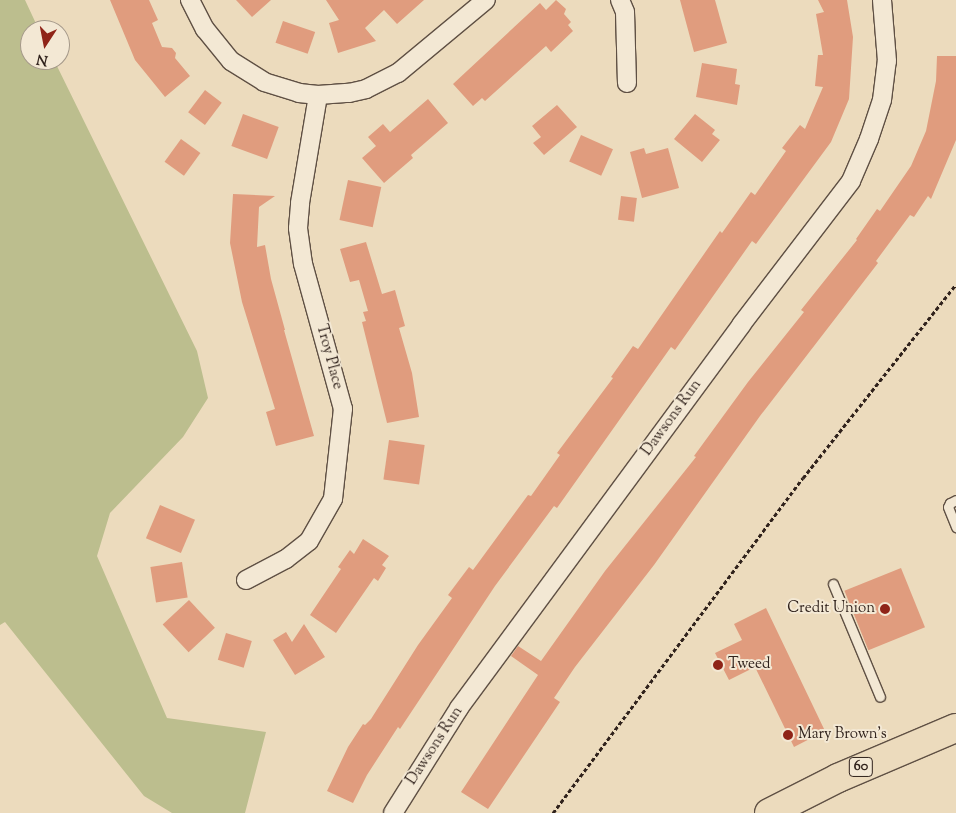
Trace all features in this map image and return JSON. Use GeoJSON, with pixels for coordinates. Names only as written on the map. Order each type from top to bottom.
{"type":"FeatureCollection","features":[{"type":"Feature","properties":{"kind":"main road","name":"60"},"geometry":{"type":"LineString","coordinates":[[769,813],[838,778],[956,728]]}},
{"type":"Feature","properties":{"kind":"street"},"geometry":{"type":"LineString","coordinates":[[190,0],[205,29],[231,61],[264,82],[299,93],[318,95],[349,93],[366,89],[398,73],[486,0]]}},
{"type":"Feature","properties":{"kind":"street"},"geometry":{"type":"LineString","coordinates":[[620,0],[625,12],[627,83]]}},
{"type":"Feature","properties":{"kind":"street","name":"Dawsons Run"},"geometry":{"type":"LineString","coordinates":[[393,813],[459,708],[741,325],[851,180],[870,139],[882,100],[886,61],[882,0]]}},
{"type":"Feature","properties":{"kind":"street","name":"Troy Place"},"geometry":{"type":"LineString","coordinates":[[246,580],[286,559],[309,541],[333,499],[343,409],[303,264],[298,228],[300,203],[318,95]]}},
{"type":"Feature","properties":{"kind":"lane"},"geometry":{"type":"LineString","coordinates":[[956,500],[950,503],[948,508],[956,527]]}},
{"type":"Feature","properties":{"kind":"lane"},"geometry":{"type":"LineString","coordinates":[[833,584],[880,697]]}},
{"type":"Feature","properties":{"kind":"path"},"geometry":{"type":"LineString","coordinates":[[553,813],[803,478],[956,284]]}},
{"type":"Feature","properties":{"kind":"green space"},"geometry":{"type":"Polygon","coordinates":[[[0,0],[25,0],[34,20],[20,20],[20,70],[59,70],[197,351],[208,398],[183,437],[110,513],[97,556],[167,718],[266,732],[245,813],[172,813],[144,796],[5,622],[0,625],[0,0]]]}},
{"type":"Feature","properties":{"kind":"building"},"geometry":{"type":"Polygon","coordinates":[[[110,0],[149,0],[158,20],[152,23],[162,47],[172,48],[176,53],[175,58],[190,76],[165,97],[135,60],[110,0]]]}},
{"type":"Feature","properties":{"kind":"building"},"geometry":{"type":"Polygon","coordinates":[[[236,0],[271,0],[252,17],[236,0]]]}},
{"type":"Feature","properties":{"kind":"building"},"geometry":{"type":"Polygon","coordinates":[[[326,0],[424,0],[397,24],[384,10],[365,28],[376,41],[338,53],[329,23],[339,20],[326,0]]]}},
{"type":"Feature","properties":{"kind":"building"},"geometry":{"type":"Polygon","coordinates":[[[556,0],[566,9],[564,14],[571,22],[568,25],[573,31],[551,52],[546,46],[485,101],[482,98],[473,106],[453,84],[540,3],[546,10],[556,0]]]}},
{"type":"Feature","properties":{"kind":"building"},"geometry":{"type":"Polygon","coordinates":[[[680,0],[715,0],[727,43],[694,52],[680,0]]]}},
{"type":"Feature","properties":{"kind":"building"},"geometry":{"type":"Polygon","coordinates":[[[818,0],[847,0],[853,37],[849,99],[831,142],[756,244],[752,241],[675,350],[671,347],[557,508],[554,506],[495,586],[400,729],[398,727],[367,775],[353,803],[327,791],[348,747],[363,724],[365,725],[371,719],[418,645],[452,598],[448,595],[469,567],[473,570],[528,495],[531,496],[560,455],[557,453],[613,378],[611,377],[633,346],[638,349],[720,231],[722,233],[751,192],[755,195],[786,151],[782,148],[800,125],[805,129],[823,87],[815,86],[818,55],[823,55],[816,14],[824,12],[818,0]]]}},
{"type":"Feature","properties":{"kind":"building"},"geometry":{"type":"Polygon","coordinates":[[[283,21],[315,32],[308,54],[276,43],[283,21]]]}},
{"type":"Feature","properties":{"kind":"building"},"geometry":{"type":"Polygon","coordinates":[[[937,56],[956,56],[956,140],[931,199],[928,196],[914,217],[910,215],[876,261],[878,263],[760,416],[654,565],[575,667],[554,698],[560,702],[488,809],[461,792],[538,675],[511,656],[518,646],[541,661],[605,571],[696,457],[694,456],[748,382],[804,312],[801,310],[857,240],[877,209],[880,211],[911,166],[926,131],[936,81],[937,56]]]}},
{"type":"Feature","properties":{"kind":"building"},"geometry":{"type":"Polygon","coordinates":[[[702,63],[737,69],[735,84],[740,85],[737,105],[696,97],[702,63]]]}},
{"type":"Feature","properties":{"kind":"building"},"geometry":{"type":"Polygon","coordinates":[[[205,90],[222,103],[205,125],[188,112],[205,90]]]}},
{"type":"Feature","properties":{"kind":"building"},"geometry":{"type":"Polygon","coordinates":[[[428,99],[448,123],[411,155],[413,158],[384,183],[362,158],[376,146],[368,137],[383,124],[390,132],[428,99]]]}},
{"type":"Feature","properties":{"kind":"building"},"geometry":{"type":"Polygon","coordinates":[[[557,105],[577,127],[544,155],[533,143],[541,137],[532,126],[557,105]]]}},
{"type":"Feature","properties":{"kind":"building"},"geometry":{"type":"Polygon","coordinates":[[[243,114],[279,127],[267,159],[231,146],[243,114]]]}},
{"type":"Feature","properties":{"kind":"building"},"geometry":{"type":"Polygon","coordinates":[[[695,114],[715,130],[712,134],[720,140],[702,162],[674,139],[695,114]]]}},
{"type":"Feature","properties":{"kind":"building"},"geometry":{"type":"Polygon","coordinates":[[[581,135],[613,149],[601,176],[569,161],[581,135]]]}},
{"type":"Feature","properties":{"kind":"building"},"geometry":{"type":"Polygon","coordinates":[[[181,139],[200,153],[184,176],[165,162],[181,139]]]}},
{"type":"Feature","properties":{"kind":"building"},"geometry":{"type":"Polygon","coordinates":[[[644,148],[646,154],[668,148],[679,188],[642,198],[630,152],[644,148]]]}},
{"type":"Feature","properties":{"kind":"building"},"geometry":{"type":"Polygon","coordinates":[[[348,180],[381,187],[373,227],[339,220],[348,180]]]}},
{"type":"Feature","properties":{"kind":"building"},"geometry":{"type":"Polygon","coordinates":[[[233,194],[275,196],[259,207],[257,247],[265,245],[271,279],[284,330],[314,436],[276,446],[266,412],[275,409],[242,302],[230,243],[233,194]]]}},
{"type":"Feature","properties":{"kind":"building"},"geometry":{"type":"Polygon","coordinates":[[[621,196],[637,198],[634,222],[618,220],[621,196]]]}},
{"type":"Feature","properties":{"kind":"building"},"geometry":{"type":"Polygon","coordinates":[[[366,242],[382,294],[395,290],[405,326],[399,328],[412,373],[419,417],[387,423],[362,322],[366,321],[363,312],[368,311],[359,280],[350,282],[340,249],[366,242]]]}},
{"type":"Feature","properties":{"kind":"building"},"geometry":{"type":"Polygon","coordinates":[[[389,440],[425,445],[419,485],[383,480],[389,440]]]}},
{"type":"Feature","properties":{"kind":"building"},"geometry":{"type":"Polygon","coordinates":[[[160,505],[195,520],[181,553],[146,538],[160,505]]]}},
{"type":"Feature","properties":{"kind":"building"},"geometry":{"type":"Polygon","coordinates":[[[363,539],[389,556],[382,565],[386,568],[378,581],[374,578],[336,633],[310,615],[341,569],[338,567],[350,550],[354,554],[363,539]]]}},
{"type":"Feature","properties":{"kind":"building"},"geometry":{"type":"Polygon","coordinates":[[[182,562],[188,598],[156,603],[150,567],[182,562]]]}},
{"type":"Feature","properties":{"kind":"building","name":"Credit Union"},"geometry":{"type":"Polygon","coordinates":[[[901,568],[925,627],[868,650],[844,591],[901,568]]]}},
{"type":"Feature","properties":{"kind":"building"},"geometry":{"type":"Polygon","coordinates":[[[189,600],[215,628],[189,652],[163,625],[189,600]]]}},
{"type":"Feature","properties":{"kind":"building"},"geometry":{"type":"Polygon","coordinates":[[[766,608],[825,731],[794,747],[755,667],[729,680],[715,653],[742,640],[734,624],[766,608]]]}},
{"type":"Feature","properties":{"kind":"building"},"geometry":{"type":"Polygon","coordinates":[[[304,624],[325,657],[295,675],[273,640],[286,632],[292,642],[304,624]]]}},
{"type":"Feature","properties":{"kind":"building"},"geometry":{"type":"Polygon","coordinates":[[[226,633],[252,641],[244,668],[218,660],[226,633]]]}},
{"type":"Feature","properties":{"kind":"place","name":"Credit Union"},"geometry":{"type":"Point","coordinates":[885,609]}},
{"type":"Feature","properties":{"kind":"place","name":"Tweed"},"geometry":{"type":"Point","coordinates":[718,665]}},
{"type":"Feature","properties":{"kind":"place","name":"Mary Brown's"},"geometry":{"type":"Point","coordinates":[788,735]}}]}
